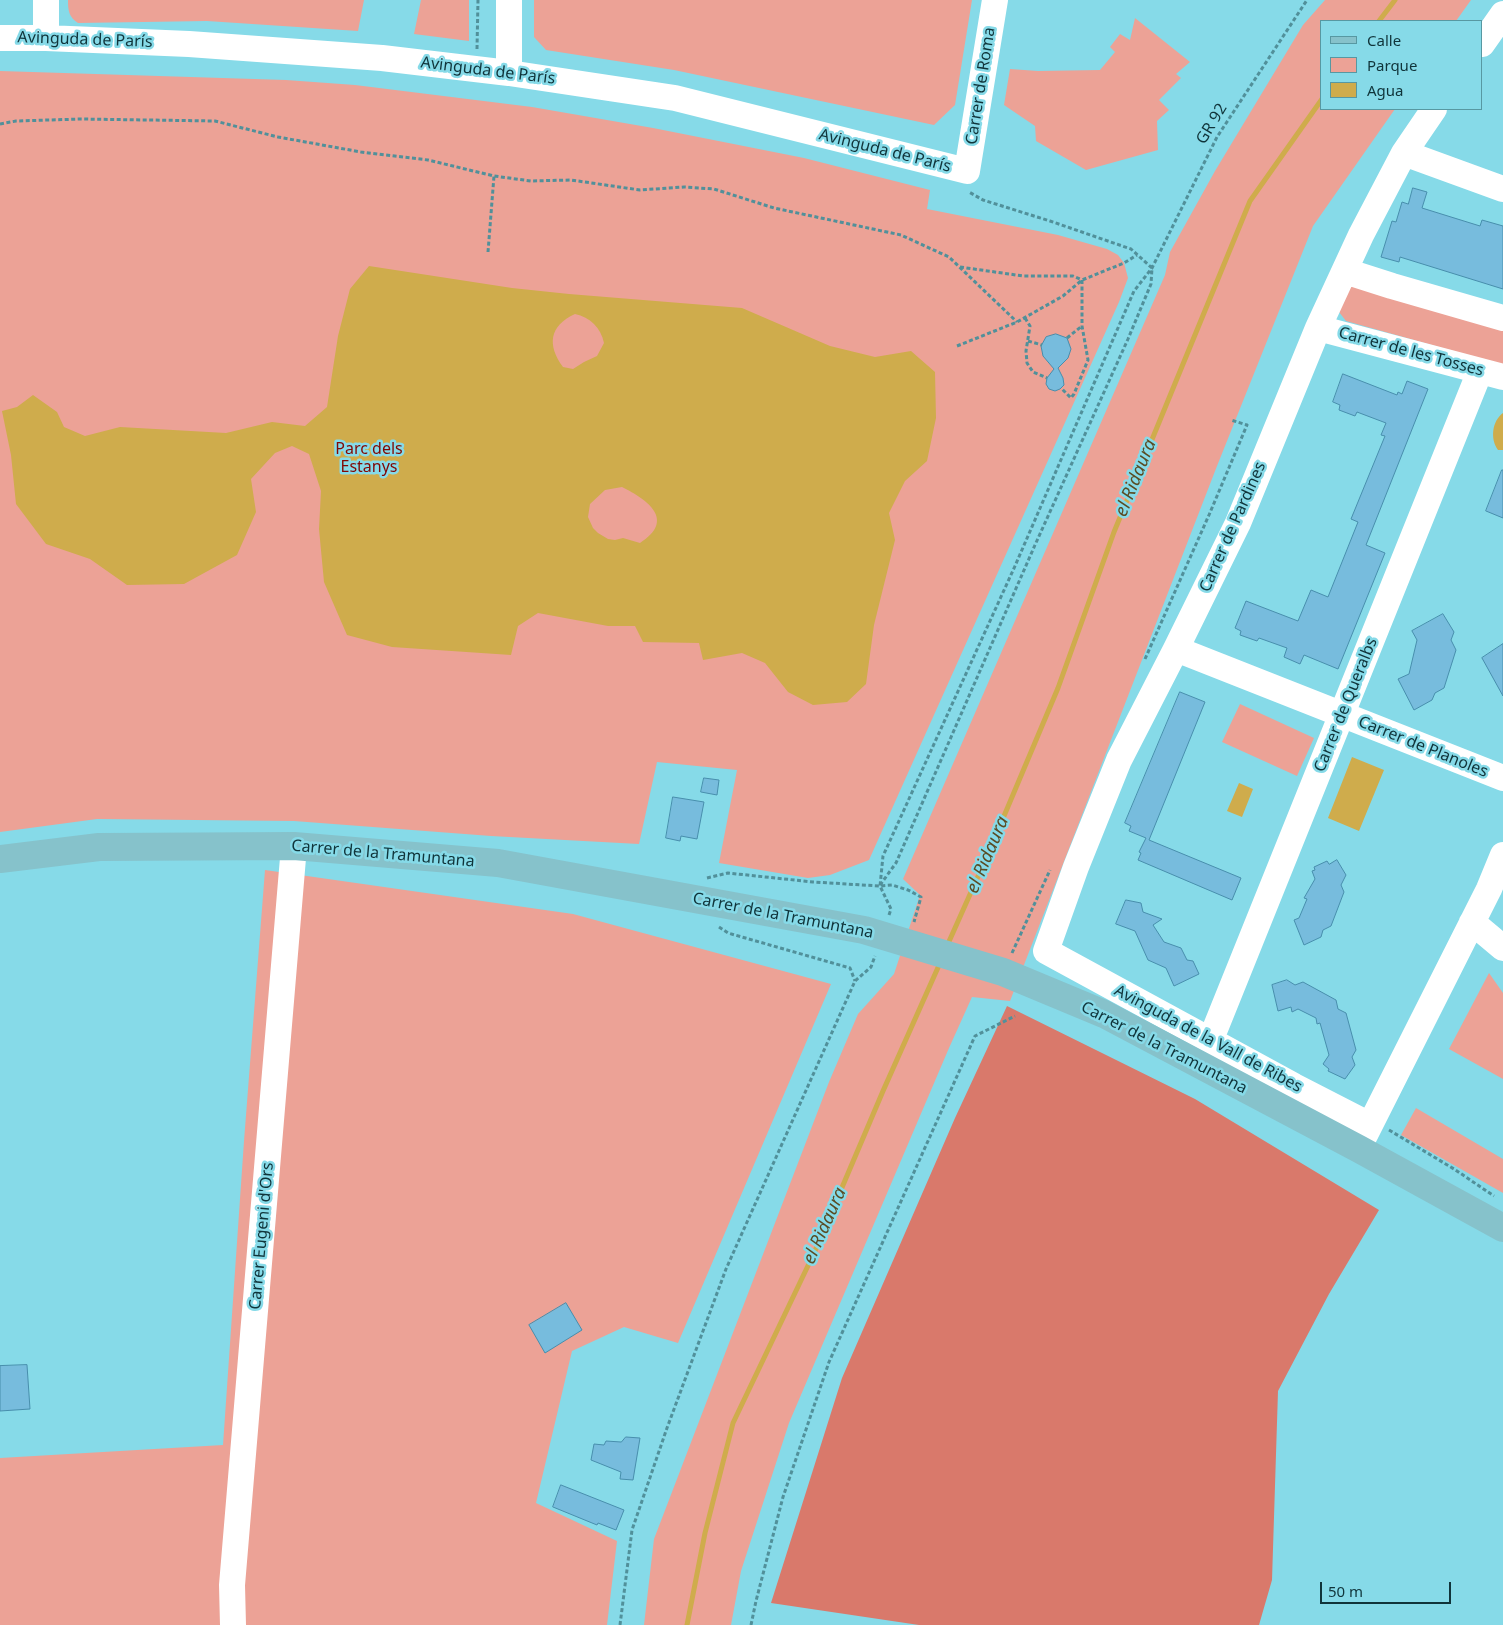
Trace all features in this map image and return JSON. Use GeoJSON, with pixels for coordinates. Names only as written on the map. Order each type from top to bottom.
{"type":"FeatureCollection","features":[{"type":"Feature","properties":{"kind":"main road","name":"Carrer de la Tramuntana"},"geometry":{"type":"LineString","coordinates":[[0,858],[99,847],[294,846],[498,863],[864,930],[1003,972],[1104,1014],[1503,1228]]}},
{"type":"Feature","properties":{"kind":"street"},"geometry":{"type":"LineString","coordinates":[[46,0],[46,38]]}},
{"type":"Feature","properties":{"kind":"street"},"geometry":{"type":"LineString","coordinates":[[509,0],[509,73]]}},
{"type":"Feature","properties":{"kind":"street","name":"Carrer de Roma"},"geometry":{"type":"LineString","coordinates":[[967,171],[995,0]]}},
{"type":"Feature","properties":{"kind":"street"},"geometry":{"type":"LineString","coordinates":[[1483,43],[1503,14]]}},
{"type":"Feature","properties":{"kind":"street","name":"Avinguda de París"},"geometry":{"type":"LineString","coordinates":[[0,38],[189,44],[373,57],[509,73],[675,98],[967,171]]}},
{"type":"Feature","properties":{"kind":"street","name":"Carrer de Pardines"},"geometry":{"type":"LineString","coordinates":[[1046,951],[1076,867],[1119,760],[1238,524],[1318,328],[1382,193],[1404,153],[1433,110]]}},
{"type":"Feature","properties":{"kind":"street"},"geometry":{"type":"LineString","coordinates":[[1404,153],[1503,189]]}},
{"type":"Feature","properties":{"kind":"street"},"geometry":{"type":"LineString","coordinates":[[1345,271],[1503,318]]}},
{"type":"Feature","properties":{"kind":"street","name":"Carrer de les Tosses"},"geometry":{"type":"LineString","coordinates":[[1318,328],[1492,374]]}},
{"type":"Feature","properties":{"kind":"street","name":"Carrer de Queralbs"},"geometry":{"type":"LineString","coordinates":[[1211,1039],[1342,714],[1492,374]]}},
{"type":"Feature","properties":{"kind":"street","name":"Carrer de Planoles"},"geometry":{"type":"LineString","coordinates":[[1176,649],[1503,778]]}},
{"type":"Feature","properties":{"kind":"street","name":"Carrer Eugeni d'Ors"},"geometry":{"type":"LineString","coordinates":[[233,1625],[232,1585],[294,846]]}},
{"type":"Feature","properties":{"kind":"street"},"geometry":{"type":"LineString","coordinates":[[1358,1149],[1489,889],[1503,855]]}},
{"type":"Feature","properties":{"kind":"street"},"geometry":{"type":"LineString","coordinates":[[1472,922],[1503,948]]}},
{"type":"Feature","properties":{"kind":"street","name":"Avinguda de la Vall de Ribes"},"geometry":{"type":"LineString","coordinates":[[1046,951],[1211,1039],[1294,1086],[1372,1121]]}},
{"type":"Feature","properties":{"kind":"path"},"geometry":{"type":"LineString","coordinates":[[474,69],[478,42],[478,0]]}},
{"type":"Feature","properties":{"kind":"path","name":"GR 92"},"geometry":{"type":"LineString","coordinates":[[1152,268],[1217,137],[1307,0]]}},
{"type":"Feature","properties":{"kind":"path"},"geometry":{"type":"LineString","coordinates":[[0,124],[16,121],[81,119],[215,121],[278,137],[361,152],[428,160],[494,176],[531,181],[571,180],[640,190],[684,187],[714,189],[774,208],[901,235],[949,257],[1017,322]]}},
{"type":"Feature","properties":{"kind":"path"},"geometry":{"type":"LineString","coordinates":[[967,171],[965,190],[983,200],[1131,249],[1152,268]]}},
{"type":"Feature","properties":{"kind":"path"},"geometry":{"type":"LineString","coordinates":[[488,252],[494,176]]}},
{"type":"Feature","properties":{"kind":"path"},"geometry":{"type":"LineString","coordinates":[[957,346],[1025,318],[1063,296],[1082,280],[1124,263],[1137,255]]}},
{"type":"Feature","properties":{"kind":"path"},"geometry":{"type":"LineString","coordinates":[[960,267],[1023,276],[1073,276],[1082,280]]}},
{"type":"Feature","properties":{"kind":"path"},"geometry":{"type":"LineString","coordinates":[[880,886],[896,863],[1128,340],[1151,284],[1152,268]]}},
{"type":"Feature","properties":{"kind":"path"},"geometry":{"type":"LineString","coordinates":[[880,886],[883,856],[1065,454],[1134,291],[1152,268]]}},
{"type":"Feature","properties":{"kind":"path"},"geometry":{"type":"LineString","coordinates":[[1061,388],[1071,398],[1088,360],[1082,326],[1082,280]]}},
{"type":"Feature","properties":{"kind":"path"},"geometry":{"type":"LineString","coordinates":[[1025,318],[1030,326],[1026,351],[1027,363],[1033,372],[1047,378]]}},
{"type":"Feature","properties":{"kind":"path"},"geometry":{"type":"LineString","coordinates":[[1067,338],[1082,326]]}},
{"type":"Feature","properties":{"kind":"path"},"geometry":{"type":"LineString","coordinates":[[1028,341],[1042,344]]}},
{"type":"Feature","properties":{"kind":"path"},"geometry":{"type":"LineString","coordinates":[[880,886],[892,884],[921,897],[912,931]]}},
{"type":"Feature","properties":{"kind":"path"},"geometry":{"type":"LineString","coordinates":[[620,1625],[632,1530],[667,1428],[726,1269],[855,981]]}},
{"type":"Feature","properties":{"kind":"path"},"geometry":{"type":"LineString","coordinates":[[752,1625],[756,1601],[784,1497],[829,1362],[975,1036],[1015,1016]]}},
{"type":"Feature","properties":{"kind":"path"},"geometry":{"type":"LineString","coordinates":[[1372,1121],[1454,1169],[1495,1196]]}},
{"type":"Feature","properties":{"kind":"green space"},"geometry":{"type":"Polygon","coordinates":[[[68,0],[364,0],[358,31],[207,21],[78,23],[70,13],[68,0]]]}},
{"type":"Feature","properties":{"kind":"green space"},"geometry":{"type":"Polygon","coordinates":[[[421,0],[469,0],[469,41],[414,34],[421,0]]]}},
{"type":"Feature","properties":{"kind":"green space"},"geometry":{"type":"Polygon","coordinates":[[[534,0],[972,0],[955,105],[934,125],[674,70],[546,50],[534,37],[534,0]]]}},
{"type":"Feature","properties":{"kind":"green space"},"geometry":{"type":"Polygon","coordinates":[[[1325,0],[1471,0],[1457,20],[1320,20],[1320,110],[1394,110],[1313,226],[1217,466],[1010,1001],[972,997],[949,1048],[789,1423],[741,1571],[731,1625],[644,1625],[654,1539],[829,1082],[858,1014],[894,974],[920,895],[903,879],[1165,275],[1170,252],[1215,171],[1303,25],[1325,0]]]}},
{"type":"Feature","properties":{"kind":"green space"},"geometry":{"type":"Polygon","coordinates":[[[1135,18],[1190,62],[1176,74],[1181,78],[1159,100],[1169,110],[1157,121],[1158,150],[1086,170],[1036,141],[1035,126],[1004,105],[1010,69],[1038,71],[1100,70],[1115,52],[1110,47],[1120,34],[1130,40],[1135,18]]]}},
{"type":"Feature","properties":{"kind":"green space","name":"Parc dels Estanys"},"geometry":{"type":"Polygon","coordinates":[[[0,71],[286,80],[355,85],[532,107],[653,128],[804,158],[930,190],[927,209],[1058,235],[1107,249],[1118,255],[1124,263],[1128,278],[1119,302],[869,860],[830,875],[808,878],[719,863],[737,770],[657,762],[639,844],[491,836],[294,821],[97,819],[0,832],[0,71]]]}},
{"type":"Feature","properties":{"kind":"green space"},"geometry":{"type":"Polygon","coordinates":[[[1354,285],[1503,326],[1503,365],[1346,321],[1339,312],[1346,290],[1354,285]]]}},
{"type":"Feature","properties":{"kind":"green space"},"geometry":{"type":"Polygon","coordinates":[[[1240,704],[1314,738],[1297,776],[1222,742],[1240,704]]]}},
{"type":"Feature","properties":{"kind":"green space"},"geometry":{"type":"Polygon","coordinates":[[[265,870],[573,914],[831,984],[678,1343],[624,1327],[572,1351],[536,1503],[617,1541],[607,1625],[0,1625],[0,1458],[223,1445],[265,870]]]}},
{"type":"Feature","properties":{"kind":"green space"},"geometry":{"type":"Polygon","coordinates":[[[1489,973],[1503,993],[1503,1079],[1449,1049],[1489,973]]]}},
{"type":"Feature","properties":{"kind":"green space"},"geometry":{"type":"Polygon","coordinates":[[[1416,1108],[1503,1159],[1503,1193],[1401,1135],[1416,1108]]]}},
{"type":"Feature","properties":{"kind":"shaded area"},"geometry":{"type":"Polygon","coordinates":[[[1007,1006],[1195,1099],[1379,1210],[1329,1294],[1278,1391],[1272,1580],[1259,1625],[919,1625],[771,1603],[842,1378],[955,1118],[1007,1006]]]}},
{"type":"Feature","properties":{"kind":"water"},"geometry":{"type":"Polygon","coordinates":[[[369,266],[512,288],[742,308],[830,346],[875,357],[911,351],[935,372],[936,418],[927,461],[905,481],[889,513],[895,540],[874,625],[866,684],[847,702],[813,705],[788,692],[765,663],[742,653],[703,660],[699,643],[643,642],[635,626],[608,626],[538,613],[518,626],[511,655],[392,647],[347,635],[324,582],[319,529],[321,491],[309,454],[292,446],[275,453],[251,479],[256,512],[237,555],[184,584],[127,585],[90,559],[46,544],[16,504],[11,455],[2,411],[17,407],[33,395],[57,412],[64,427],[85,436],[120,427],[226,433],[272,422],[305,426],[327,407],[338,336],[350,289],[369,266]],[[575,314],[560,324],[553,337],[554,351],[563,367],[573,369],[597,356],[604,343],[594,324],[575,314]],[[622,487],[605,490],[590,504],[588,517],[593,528],[608,539],[623,538],[640,543],[651,535],[656,526],[657,519],[649,504],[622,487]]]}},
{"type":"Feature","properties":{"kind":"water"},"geometry":{"type":"Polygon","coordinates":[[[1503,413],[1503,450],[1498,450],[1495,446],[1493,430],[1496,421],[1503,413]]]}},
{"type":"Feature","properties":{"kind":"water"},"geometry":{"type":"Polygon","coordinates":[[[1352,757],[1384,770],[1359,831],[1328,818],[1352,757]]]}},
{"type":"Feature","properties":{"kind":"water"},"geometry":{"type":"Polygon","coordinates":[[[1239,783],[1253,789],[1242,817],[1227,811],[1239,783]]]}},
{"type":"Feature","properties":{"kind":"building"},"geometry":{"type":"Polygon","coordinates":[[[1413,188],[1427,192],[1422,208],[1480,226],[1482,220],[1503,226],[1503,289],[1400,257],[1399,262],[1381,257],[1392,221],[1396,222],[1402,202],[1408,204],[1413,188]]]}},
{"type":"Feature","properties":{"kind":"building"},"geometry":{"type":"Polygon","coordinates":[[[1056,334],[1067,338],[1071,349],[1068,358],[1058,368],[1064,385],[1055,391],[1049,389],[1046,384],[1047,378],[1054,369],[1043,356],[1041,346],[1046,337],[1056,334]]]}},
{"type":"Feature","properties":{"kind":"building"},"geometry":{"type":"Polygon","coordinates":[[[1343,374],[1397,395],[1398,392],[1402,394],[1407,381],[1428,389],[1366,545],[1385,553],[1338,669],[1304,655],[1300,664],[1284,657],[1287,648],[1259,638],[1257,641],[1240,635],[1241,631],[1235,628],[1246,601],[1298,621],[1311,590],[1328,597],[1358,522],[1351,519],[1385,436],[1381,435],[1386,423],[1357,412],[1355,416],[1339,410],[1340,405],[1333,402],[1343,374]]]}},
{"type":"Feature","properties":{"kind":"building"},"geometry":{"type":"Polygon","coordinates":[[[1503,470],[1503,518],[1486,511],[1503,470]]]}},
{"type":"Feature","properties":{"kind":"building"},"geometry":{"type":"Polygon","coordinates":[[[1443,614],[1454,632],[1451,640],[1456,650],[1444,688],[1435,693],[1432,700],[1414,710],[1398,679],[1409,674],[1417,640],[1412,631],[1443,614]]]}},
{"type":"Feature","properties":{"kind":"building"},"geometry":{"type":"Polygon","coordinates":[[[1503,644],[1503,696],[1482,658],[1503,644]]]}},
{"type":"Feature","properties":{"kind":"building"},"geometry":{"type":"Polygon","coordinates":[[[1180,692],[1205,702],[1149,840],[1241,878],[1232,900],[1138,860],[1141,853],[1139,852],[1146,838],[1129,831],[1131,826],[1125,823],[1180,692]]]}},
{"type":"Feature","properties":{"kind":"building"},"geometry":{"type":"Polygon","coordinates":[[[704,778],[719,780],[717,795],[701,792],[704,778]]]}},
{"type":"Feature","properties":{"kind":"building"},"geometry":{"type":"Polygon","coordinates":[[[673,797],[704,802],[697,839],[681,836],[680,841],[666,838],[673,797]]]}},
{"type":"Feature","properties":{"kind":"building"},"geometry":{"type":"Polygon","coordinates":[[[1337,860],[1346,875],[1341,885],[1344,892],[1331,926],[1323,930],[1321,937],[1304,945],[1294,920],[1299,918],[1307,899],[1304,898],[1315,879],[1312,871],[1315,870],[1314,867],[1327,861],[1329,864],[1337,860]]]}},
{"type":"Feature","properties":{"kind":"building"},"geometry":{"type":"Polygon","coordinates":[[[1126,900],[1141,903],[1143,912],[1162,919],[1153,925],[1164,942],[1181,948],[1187,960],[1193,961],[1199,974],[1174,986],[1166,968],[1148,960],[1135,931],[1116,924],[1126,900]]]}},
{"type":"Feature","properties":{"kind":"building"},"geometry":{"type":"Polygon","coordinates":[[[1287,980],[1295,985],[1303,982],[1336,1000],[1338,1009],[1346,1013],[1356,1050],[1352,1057],[1355,1065],[1345,1079],[1328,1071],[1329,1069],[1323,1064],[1329,1055],[1320,1023],[1317,1024],[1316,1018],[1298,1009],[1292,1012],[1291,1007],[1278,1011],[1272,985],[1287,980]]]}},
{"type":"Feature","properties":{"kind":"building"},"geometry":{"type":"Polygon","coordinates":[[[566,1303],[582,1330],[545,1353],[529,1325],[566,1303]]]}},
{"type":"Feature","properties":{"kind":"building"},"geometry":{"type":"Polygon","coordinates":[[[27,1365],[30,1409],[0,1411],[0,1366],[27,1365]]]}},
{"type":"Feature","properties":{"kind":"building"},"geometry":{"type":"Polygon","coordinates":[[[626,1437],[640,1438],[633,1480],[620,1479],[621,1472],[591,1460],[594,1444],[604,1445],[606,1441],[621,1442],[626,1437]]]}},
{"type":"Feature","properties":{"kind":"building"},"geometry":{"type":"Polygon","coordinates":[[[561,1485],[624,1510],[616,1530],[598,1523],[597,1525],[553,1507],[561,1485]]]}},
{"type":"Feature","properties":{"kind":"waterway","name":"el Ridaura"},"geometry":{"type":"LineString","coordinates":[[1380,20],[1395,0]]}},
{"type":"Feature","properties":{"kind":"waterway","name":"el Ridaura"},"geometry":{"type":"LineString","coordinates":[[947,946],[1058,688],[1114,532],[1250,201],[1320,102]]}},
{"type":"Feature","properties":{"kind":"waterway","name":"el Ridaura"},"geometry":{"type":"LineString","coordinates":[[687,1625],[705,1533],[733,1423],[815,1251],[940,963]]}}]}
